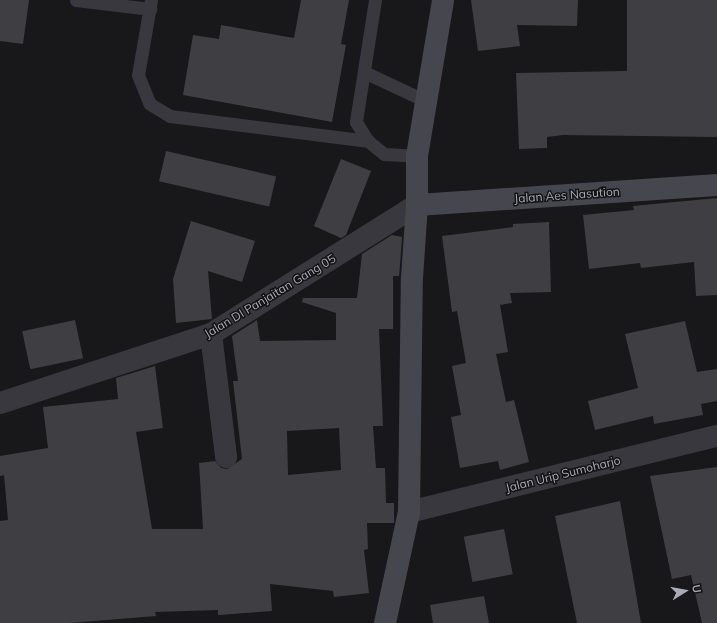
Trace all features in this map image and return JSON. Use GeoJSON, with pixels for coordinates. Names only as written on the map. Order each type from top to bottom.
{"type":"FeatureCollection","features":[{"type":"Feature","properties":{"kind":"street"},"geometry":{"type":"LineString","coordinates":[[385,623],[409,512],[412,278],[417,205],[417,156],[443,0]]}},
{"type":"Feature","properties":{"kind":"street","name":"Jalan Aes Nasution"},"geometry":{"type":"LineString","coordinates":[[417,205],[717,185]]}},
{"type":"Feature","properties":{"kind":"street","name":"Jalan DI Panjaitan Gang 05"},"geometry":{"type":"LineString","coordinates":[[0,403],[211,334],[417,205]]}},
{"type":"Feature","properties":{"kind":"street"},"geometry":{"type":"LineString","coordinates":[[211,334],[226,457]]}},
{"type":"Feature","properties":{"kind":"street","name":"Jalan Urip Sumoharjo"},"geometry":{"type":"LineString","coordinates":[[409,512],[717,436]]}},
{"type":"Feature","properties":{"kind":"lane"},"geometry":{"type":"LineString","coordinates":[[76,0],[150,4],[138,75],[150,104],[170,116],[368,141]]}},
{"type":"Feature","properties":{"kind":"lane"},"geometry":{"type":"LineString","coordinates":[[375,0],[356,122],[368,141],[384,154],[417,156]]}},
{"type":"Feature","properties":{"kind":"lane"},"geometry":{"type":"LineString","coordinates":[[364,72],[426,101]]}},
{"type":"Feature","properties":{"kind":"building"},"geometry":{"type":"Polygon","coordinates":[[[0,0],[29,0],[23,44],[0,41],[0,0]]]}},
{"type":"Feature","properties":{"kind":"building"},"geometry":{"type":"Polygon","coordinates":[[[301,0],[349,0],[341,44],[346,45],[332,122],[183,95],[193,35],[219,39],[221,25],[294,38],[301,0]]]}},
{"type":"Feature","properties":{"kind":"building"},"geometry":{"type":"Polygon","coordinates":[[[471,0],[578,0],[577,26],[517,25],[520,46],[478,51],[471,0]]]}},
{"type":"Feature","properties":{"kind":"building"},"geometry":{"type":"Polygon","coordinates":[[[627,0],[717,0],[717,137],[563,135],[547,137],[547,148],[519,149],[516,73],[627,71],[627,0]]]}},
{"type":"Feature","properties":{"kind":"building"},"geometry":{"type":"Polygon","coordinates":[[[166,151],[276,176],[269,207],[159,181],[166,151]]]}},
{"type":"Feature","properties":{"kind":"building"},"geometry":{"type":"Polygon","coordinates":[[[341,159],[371,171],[346,235],[341,238],[314,226],[341,159]]]}},
{"type":"Feature","properties":{"kind":"building"},"geometry":{"type":"Polygon","coordinates":[[[717,198],[717,295],[696,296],[694,262],[641,268],[640,263],[589,269],[583,215],[634,210],[633,206],[717,198]]]}},
{"type":"Feature","properties":{"kind":"building"},"geometry":{"type":"Polygon","coordinates":[[[191,221],[255,241],[242,282],[208,271],[212,319],[176,323],[173,279],[191,221]]]}},
{"type":"Feature","properties":{"kind":"building"},"geometry":{"type":"Polygon","coordinates":[[[549,222],[551,292],[510,293],[512,303],[500,305],[508,352],[496,354],[506,402],[514,400],[529,462],[500,470],[498,461],[460,468],[451,417],[461,415],[452,366],[466,363],[457,311],[452,312],[442,236],[513,227],[513,224],[549,222]]]}},
{"type":"Feature","properties":{"kind":"building"},"geometry":{"type":"Polygon","coordinates":[[[392,235],[402,237],[399,276],[393,276],[393,329],[379,329],[383,426],[373,426],[376,468],[385,468],[386,503],[394,503],[394,523],[367,523],[368,549],[364,550],[369,593],[334,597],[333,591],[270,584],[272,611],[218,615],[218,610],[155,612],[156,616],[70,623],[0,623],[0,521],[8,520],[4,475],[0,476],[0,456],[48,448],[43,407],[118,399],[116,378],[155,366],[163,428],[136,432],[152,529],[203,529],[199,463],[215,461],[221,468],[227,469],[242,459],[233,381],[238,381],[232,336],[257,320],[260,341],[336,340],[336,313],[302,302],[303,298],[357,298],[362,254],[392,235]],[[339,428],[287,431],[288,475],[341,470],[339,428]]]}},
{"type":"Feature","properties":{"kind":"building"},"geometry":{"type":"Polygon","coordinates":[[[75,320],[83,358],[30,369],[22,331],[75,320]]]}},
{"type":"Feature","properties":{"kind":"building"},"geometry":{"type":"Polygon","coordinates":[[[685,321],[697,372],[717,369],[717,401],[701,404],[703,415],[654,424],[653,416],[595,430],[588,401],[638,388],[625,334],[685,321]]]}},
{"type":"Feature","properties":{"kind":"building"},"geometry":{"type":"Polygon","coordinates":[[[717,467],[717,623],[702,623],[691,575],[672,579],[650,476],[717,467]]]}},
{"type":"Feature","properties":{"kind":"building"},"geometry":{"type":"Polygon","coordinates":[[[620,501],[641,623],[577,623],[555,516],[620,501]]]}},
{"type":"Feature","properties":{"kind":"building"},"geometry":{"type":"Polygon","coordinates":[[[504,529],[513,574],[473,582],[464,537],[504,529]]]}},
{"type":"Feature","properties":{"kind":"building"},"geometry":{"type":"Polygon","coordinates":[[[484,596],[489,623],[433,623],[430,605],[484,596]]]}}]}
